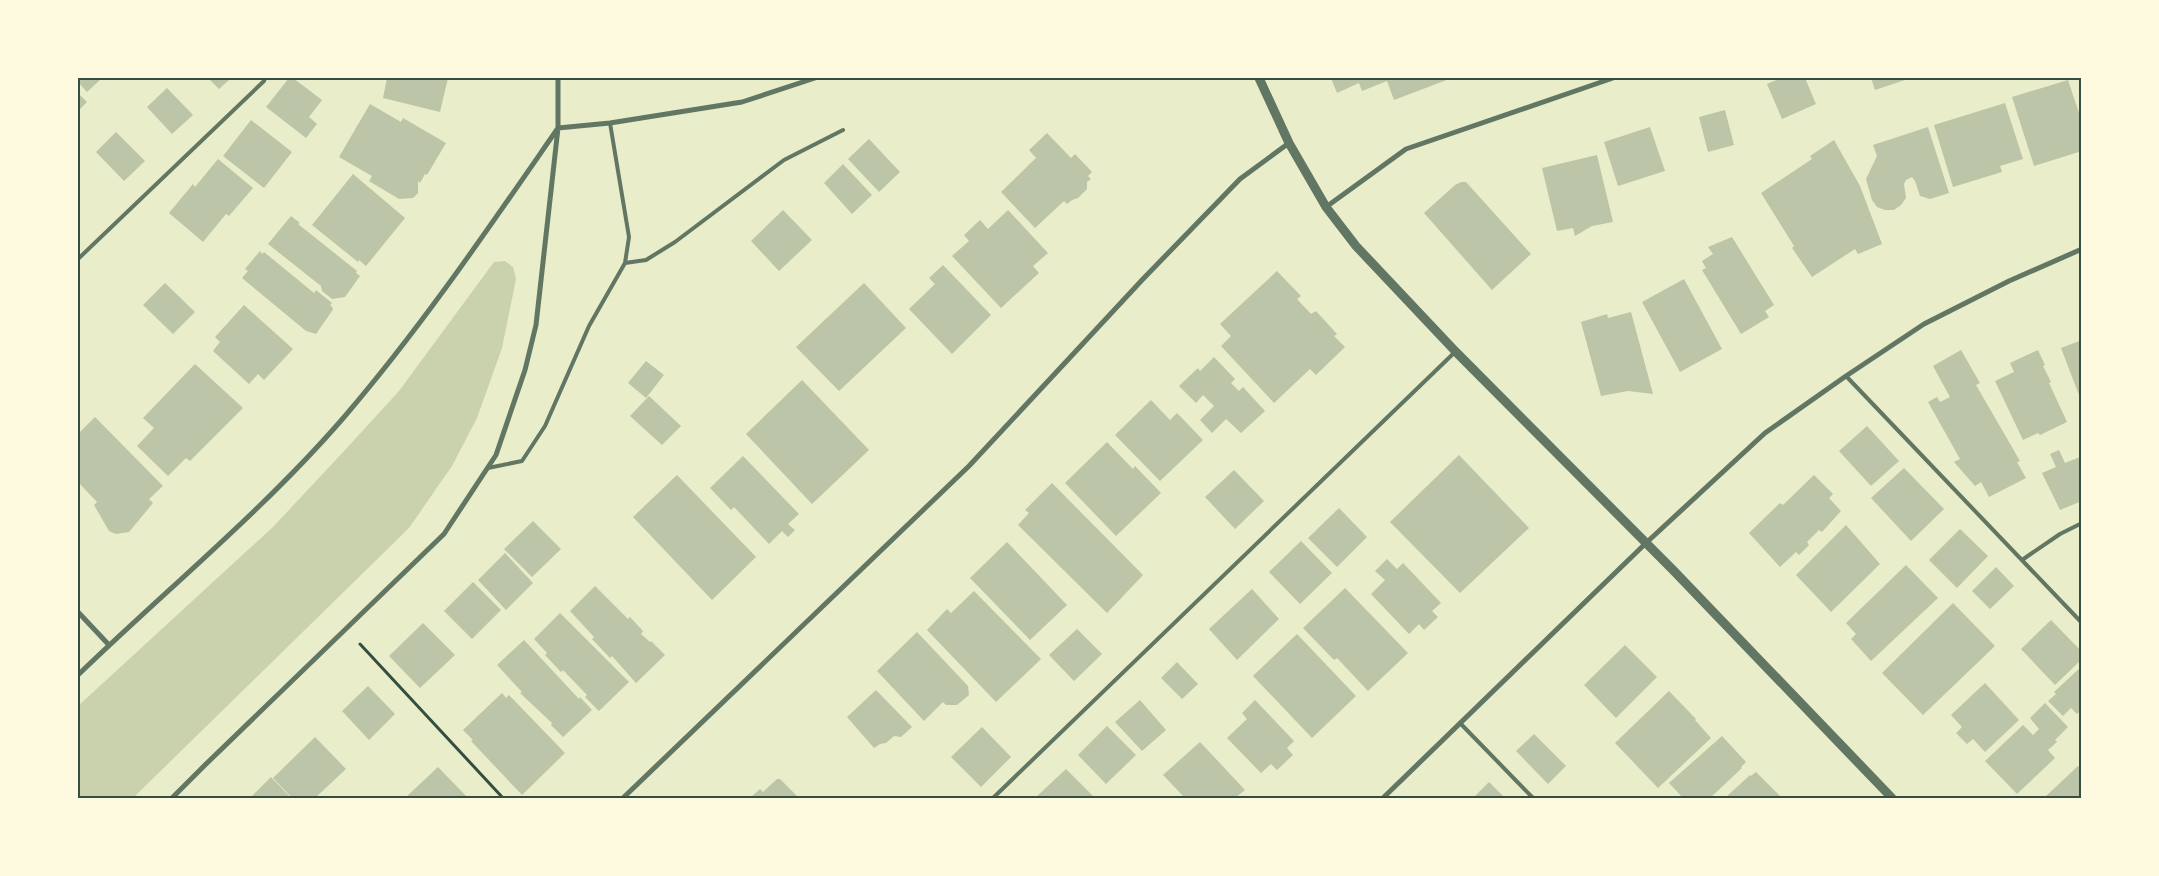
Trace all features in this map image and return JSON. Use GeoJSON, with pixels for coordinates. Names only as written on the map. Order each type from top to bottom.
{"type":"FeatureCollection","features":[{"type":"Feature","properties":{"kind":"street"},"geometry":{"type":"LineString","coordinates":[[172,798],[444,534],[496,455],[525,370],[536,325],[558,128],[558,78]]}},
{"type":"Feature","properties":{"kind":"street"},"geometry":{"type":"LineString","coordinates":[[78,675],[276,490],[345,416],[408,339],[454,277],[558,128],[610,123],[742,102],[815,78]]}},
{"type":"Feature","properties":{"kind":"street"},"geometry":{"type":"LineString","coordinates":[[1259,78],[1289,143],[1326,206],[1356,246],[1456,352],[1646,543],[1892,798]]}},
{"type":"Feature","properties":{"kind":"street"},"geometry":{"type":"LineString","coordinates":[[1326,206],[1406,148],[1613,78]]}},
{"type":"Feature","properties":{"kind":"street"},"geometry":{"type":"LineString","coordinates":[[623,798],[969,466],[1143,279],[1240,179],[1289,143]]}},
{"type":"Feature","properties":{"kind":"street"},"geometry":{"type":"LineString","coordinates":[[1383,798],[1646,543],[1766,433],[1924,324],[2009,281],[2082,249]]}},
{"type":"Feature","properties":{"kind":"street"},"geometry":{"type":"LineString","coordinates":[[78,612],[109,645]]}},
{"type":"Feature","properties":{"kind":"lane"},"geometry":{"type":"LineString","coordinates":[[78,259],[264,82],[265,78]]}},
{"type":"Feature","properties":{"kind":"lane"},"geometry":{"type":"LineString","coordinates":[[488,468],[522,461],[546,426],[589,326],[625,263],[629,236],[610,123]]}},
{"type":"Feature","properties":{"kind":"lane"},"geometry":{"type":"LineString","coordinates":[[625,263],[646,260],[653,256],[675,242],[784,160],[843,130]]}},
{"type":"Feature","properties":{"kind":"lane"},"geometry":{"type":"LineString","coordinates":[[992,798],[1456,352]]}},
{"type":"Feature","properties":{"kind":"lane"},"geometry":{"type":"LineString","coordinates":[[1846,376],[2082,623]]}},
{"type":"Feature","properties":{"kind":"lane"},"geometry":{"type":"LineString","coordinates":[[2022,560],[2060,534],[2082,523]]}},
{"type":"Feature","properties":{"kind":"lane"},"geometry":{"type":"LineString","coordinates":[[1460,723],[1534,798]]}},
{"type":"Feature","properties":{"kind":"path"},"geometry":{"type":"LineString","coordinates":[[363,649],[503,798]]}},
{"type":"Feature","properties":{"kind":"green space"},"geometry":{"type":"Polygon","coordinates":[[[505,261],[513,267],[516,279],[502,348],[477,418],[452,466],[409,528],[133,798],[78,798],[78,706],[273,527],[399,391],[494,262],[505,261]]]}},
{"type":"Feature","properties":{"kind":"building"},"geometry":{"type":"Polygon","coordinates":[[[78,78],[102,78],[87,92],[78,82],[78,78]]]}},
{"type":"Feature","properties":{"kind":"building"},"geometry":{"type":"Polygon","coordinates":[[[208,78],[231,78],[219,89],[208,78]]]}},
{"type":"Feature","properties":{"kind":"building"},"geometry":{"type":"Polygon","coordinates":[[[289,78],[293,78],[322,100],[309,117],[317,124],[306,138],[266,107],[289,78]]]}},
{"type":"Feature","properties":{"kind":"building"},"geometry":{"type":"Polygon","coordinates":[[[387,78],[448,78],[440,112],[383,98],[387,78]]]}},
{"type":"Feature","properties":{"kind":"building"},"geometry":{"type":"Polygon","coordinates":[[[1331,78],[1452,78],[1394,100],[1387,81],[1362,91],[1359,83],[1337,93],[1331,78]]]}},
{"type":"Feature","properties":{"kind":"building"},"geometry":{"type":"Polygon","coordinates":[[[1781,78],[1805,78],[1816,104],[1782,119],[1767,84],[1781,78]]]}},
{"type":"Feature","properties":{"kind":"building"},"geometry":{"type":"Polygon","coordinates":[[[1871,78],[1911,78],[1875,90],[1871,78]]]}},
{"type":"Feature","properties":{"kind":"building"},"geometry":{"type":"Polygon","coordinates":[[[2068,80],[2082,122],[2082,151],[2034,166],[2012,97],[2068,80]]]}},
{"type":"Feature","properties":{"kind":"building"},"geometry":{"type":"Polygon","coordinates":[[[167,88],[193,115],[172,134],[147,107],[167,88]]]}},
{"type":"Feature","properties":{"kind":"building"},"geometry":{"type":"Polygon","coordinates":[[[78,93],[87,102],[78,111],[78,93]]]}},
{"type":"Feature","properties":{"kind":"building"},"geometry":{"type":"Polygon","coordinates":[[[2005,103],[2023,159],[2000,166],[2002,172],[1953,187],[1934,125],[2005,103]]]}},
{"type":"Feature","properties":{"kind":"building"},"geometry":{"type":"Polygon","coordinates":[[[370,104],[401,122],[403,118],[446,143],[427,175],[425,174],[420,183],[418,181],[418,193],[413,198],[399,199],[369,181],[372,176],[339,157],[370,104]]]}},
{"type":"Feature","properties":{"kind":"building"},"geometry":{"type":"Polygon","coordinates":[[[1725,110],[1734,145],[1708,152],[1699,117],[1725,110]]]}},
{"type":"Feature","properties":{"kind":"building"},"geometry":{"type":"Polygon","coordinates":[[[251,120],[292,152],[264,188],[223,156],[251,120]]]}},
{"type":"Feature","properties":{"kind":"building"},"geometry":{"type":"Polygon","coordinates":[[[1650,127],[1665,171],[1618,186],[1604,142],[1650,127]]]}},
{"type":"Feature","properties":{"kind":"building"},"geometry":{"type":"Polygon","coordinates":[[[1928,127],[1949,193],[1930,199],[1920,196],[1912,177],[1906,180],[1904,184],[1906,198],[1901,205],[1894,210],[1885,210],[1877,207],[1872,200],[1866,179],[1877,156],[1873,145],[1928,127]]]}},
{"type":"Feature","properties":{"kind":"building"},"geometry":{"type":"Polygon","coordinates":[[[116,132],[145,161],[124,181],[96,152],[116,132]]]}},
{"type":"Feature","properties":{"kind":"building"},"geometry":{"type":"Polygon","coordinates":[[[1047,133],[1071,158],[1075,154],[1092,172],[1088,176],[1091,179],[1087,182],[1087,189],[1078,198],[1067,204],[1064,201],[1035,228],[1001,192],[1036,158],[1029,150],[1047,133]]]}},
{"type":"Feature","properties":{"kind":"building"},"geometry":{"type":"Polygon","coordinates":[[[869,139],[900,172],[879,192],[848,159],[869,139]]]}},
{"type":"Feature","properties":{"kind":"building"},"geometry":{"type":"Polygon","coordinates":[[[1834,140],[1860,186],[1882,244],[1858,254],[1855,249],[1812,277],[1792,248],[1794,246],[1761,193],[1812,159],[1810,156],[1834,140]]]}},
{"type":"Feature","properties":{"kind":"building"},"geometry":{"type":"Polygon","coordinates":[[[1597,155],[1613,222],[1592,226],[1575,236],[1573,228],[1557,231],[1542,168],[1597,155]]]}},
{"type":"Feature","properties":{"kind":"building"},"geometry":{"type":"Polygon","coordinates":[[[218,159],[253,188],[229,216],[226,214],[203,242],[169,213],[193,184],[195,187],[218,159]]]}},
{"type":"Feature","properties":{"kind":"building"},"geometry":{"type":"Polygon","coordinates":[[[843,164],[872,195],[852,214],[824,183],[843,164]]]}},
{"type":"Feature","properties":{"kind":"building"},"geometry":{"type":"Polygon","coordinates":[[[353,174],[405,218],[366,266],[359,260],[358,262],[312,225],[353,174]]]}},
{"type":"Feature","properties":{"kind":"building"},"geometry":{"type":"Polygon","coordinates":[[[1466,182],[1531,254],[1492,290],[1424,213],[1455,185],[1466,182]]]}},
{"type":"Feature","properties":{"kind":"building"},"geometry":{"type":"Polygon","coordinates":[[[783,210],[812,240],[779,271],[751,241],[783,210]]]}},
{"type":"Feature","properties":{"kind":"building"},"geometry":{"type":"Polygon","coordinates":[[[1008,210],[1048,253],[1033,266],[1039,273],[1001,308],[952,256],[969,241],[964,235],[980,220],[988,229],[1008,210]]]}},
{"type":"Feature","properties":{"kind":"building"},"geometry":{"type":"Polygon","coordinates":[[[291,216],[300,223],[298,224],[357,271],[356,273],[360,276],[345,297],[332,299],[322,291],[321,286],[268,244],[291,216]]]}},
{"type":"Feature","properties":{"kind":"building"},"geometry":{"type":"Polygon","coordinates":[[[1732,237],[1774,305],[1765,311],[1769,317],[1741,334],[1702,270],[1706,268],[1702,261],[1713,254],[1708,247],[1732,237]]]}},
{"type":"Feature","properties":{"kind":"building"},"geometry":{"type":"Polygon","coordinates":[[[260,251],[262,254],[264,252],[314,293],[316,290],[332,303],[330,305],[333,308],[332,311],[316,334],[306,331],[242,278],[248,271],[245,269],[260,251]]]}},
{"type":"Feature","properties":{"kind":"building"},"geometry":{"type":"Polygon","coordinates":[[[943,265],[991,315],[952,354],[909,309],[935,284],[929,278],[943,265]]]}},
{"type":"Feature","properties":{"kind":"building"},"geometry":{"type":"Polygon","coordinates":[[[1277,271],[1301,296],[1297,299],[1311,314],[1316,311],[1337,334],[1334,336],[1345,347],[1316,375],[1310,369],[1274,403],[1221,346],[1231,336],[1220,324],[1277,271]]]}},
{"type":"Feature","properties":{"kind":"building"},"geometry":{"type":"Polygon","coordinates":[[[1684,279],[1722,349],[1680,372],[1642,302],[1684,279]]]}},
{"type":"Feature","properties":{"kind":"building"},"geometry":{"type":"Polygon","coordinates":[[[165,283],[195,312],[173,334],[143,305],[165,283]]]}},
{"type":"Feature","properties":{"kind":"building"},"geometry":{"type":"Polygon","coordinates":[[[864,283],[906,328],[839,391],[796,347],[864,283]]]}},
{"type":"Feature","properties":{"kind":"building"},"geometry":{"type":"Polygon","coordinates":[[[244,305],[293,349],[264,380],[258,374],[249,384],[213,351],[220,342],[215,337],[244,305]]]}},
{"type":"Feature","properties":{"kind":"building"},"geometry":{"type":"Polygon","coordinates":[[[1631,312],[1653,394],[1628,391],[1601,396],[1581,322],[1607,314],[1608,318],[1631,312]]]}},
{"type":"Feature","properties":{"kind":"building"},"geometry":{"type":"Polygon","coordinates":[[[2082,340],[2082,399],[2081,400],[2061,348],[2082,340]]]}},
{"type":"Feature","properties":{"kind":"building"},"geometry":{"type":"Polygon","coordinates":[[[1961,350],[1980,383],[1976,385],[2020,461],[2017,462],[2026,478],[1989,497],[1981,482],[1975,486],[1954,462],[1960,459],[1928,402],[1937,397],[1940,402],[1950,397],[1933,366],[1961,350]]]}},
{"type":"Feature","properties":{"kind":"building"},"geometry":{"type":"Polygon","coordinates":[[[2038,350],[2051,382],[2049,383],[2067,422],[2040,435],[2038,433],[2023,440],[1995,381],[2014,372],[2010,363],[2038,350]]]}},
{"type":"Feature","properties":{"kind":"building"},"geometry":{"type":"Polygon","coordinates":[[[1214,357],[1235,379],[1231,383],[1239,391],[1243,387],[1265,411],[1241,433],[1226,419],[1212,433],[1200,420],[1214,406],[1203,395],[1196,403],[1179,386],[1198,368],[1200,371],[1214,357]]]}},
{"type":"Feature","properties":{"kind":"building"},"geometry":{"type":"Polygon","coordinates":[[[646,361],[664,375],[646,398],[628,383],[646,361]]]}},
{"type":"Feature","properties":{"kind":"building"},"geometry":{"type":"Polygon","coordinates":[[[195,364],[243,408],[190,461],[186,458],[168,476],[137,446],[154,428],[143,418],[195,364]]]}},
{"type":"Feature","properties":{"kind":"building"},"geometry":{"type":"Polygon","coordinates":[[[802,380],[869,450],[812,504],[746,434],[802,380]]]}},
{"type":"Feature","properties":{"kind":"building"},"geometry":{"type":"Polygon","coordinates":[[[649,396],[681,426],[662,445],[630,416],[649,396]]]}},
{"type":"Feature","properties":{"kind":"building"},"geometry":{"type":"Polygon","coordinates":[[[1151,400],[1170,420],[1177,413],[1203,440],[1160,481],[1115,435],[1151,400]]]}},
{"type":"Feature","properties":{"kind":"building"},"geometry":{"type":"Polygon","coordinates":[[[95,417],[163,486],[149,499],[153,503],[129,532],[116,534],[109,531],[94,505],[97,502],[78,482],[78,434],[95,417]]]}},
{"type":"Feature","properties":{"kind":"building"},"geometry":{"type":"Polygon","coordinates":[[[1867,426],[1899,461],[1871,486],[1839,451],[1867,426]]]}},
{"type":"Feature","properties":{"kind":"building"},"geometry":{"type":"Polygon","coordinates":[[[1107,442],[1133,469],[1135,466],[1161,493],[1116,536],[1065,483],[1107,442]]]}},
{"type":"Feature","properties":{"kind":"building"},"geometry":{"type":"Polygon","coordinates":[[[2059,450],[2065,463],[2080,457],[2082,461],[2082,501],[2060,510],[2042,473],[2056,467],[2050,454],[2059,450]]]}},
{"type":"Feature","properties":{"kind":"building"},"geometry":{"type":"Polygon","coordinates":[[[1459,455],[1529,528],[1460,593],[1390,522],[1459,455]]]}},
{"type":"Feature","properties":{"kind":"building"},"geometry":{"type":"Polygon","coordinates":[[[743,456],[799,514],[788,524],[795,530],[788,537],[782,531],[769,544],[734,507],[731,510],[710,488],[743,456]]]}},
{"type":"Feature","properties":{"kind":"building"},"geometry":{"type":"Polygon","coordinates":[[[1904,468],[1944,509],[1911,541],[1871,498],[1904,468]]]}},
{"type":"Feature","properties":{"kind":"building"},"geometry":{"type":"Polygon","coordinates":[[[1234,470],[1264,501],[1235,529],[1205,497],[1234,470]]]}},
{"type":"Feature","properties":{"kind":"building"},"geometry":{"type":"Polygon","coordinates":[[[677,475],[756,557],[712,600],[633,517],[677,475]]]}},
{"type":"Feature","properties":{"kind":"building"},"geometry":{"type":"Polygon","coordinates":[[[1814,475],[1833,494],[1829,498],[1841,511],[1822,532],[1819,530],[1807,542],[1809,545],[1799,555],[1796,552],[1780,567],[1749,533],[1780,503],[1783,505],[1814,475]]]}},
{"type":"Feature","properties":{"kind":"building"},"geometry":{"type":"Polygon","coordinates":[[[1052,483],[1143,575],[1107,613],[1018,525],[1029,513],[1025,510],[1052,483]]]}},
{"type":"Feature","properties":{"kind":"building"},"geometry":{"type":"Polygon","coordinates":[[[1339,508],[1367,537],[1337,567],[1308,538],[1339,508]]]}},
{"type":"Feature","properties":{"kind":"building"},"geometry":{"type":"Polygon","coordinates":[[[533,521],[561,549],[532,577],[504,549],[533,521]]]}},
{"type":"Feature","properties":{"kind":"building"},"geometry":{"type":"Polygon","coordinates":[[[1846,525],[1880,564],[1831,612],[1796,575],[1846,525]]]}},
{"type":"Feature","properties":{"kind":"building"},"geometry":{"type":"Polygon","coordinates":[[[1960,529],[1988,556],[1957,588],[1929,560],[1960,529]]]}},
{"type":"Feature","properties":{"kind":"building"},"geometry":{"type":"Polygon","coordinates":[[[1301,541],[1332,573],[1300,604],[1269,572],[1301,541]]]}},
{"type":"Feature","properties":{"kind":"building"},"geometry":{"type":"Polygon","coordinates":[[[1007,542],[1067,605],[1030,640],[970,578],[1007,542]]]}},
{"type":"Feature","properties":{"kind":"building"},"geometry":{"type":"Polygon","coordinates":[[[505,553],[533,583],[506,610],[478,580],[505,553]]]}},
{"type":"Feature","properties":{"kind":"building"},"geometry":{"type":"Polygon","coordinates":[[[1387,559],[1397,569],[1403,563],[1441,603],[1432,611],[1438,617],[1424,630],[1419,624],[1409,634],[1371,594],[1385,580],[1375,571],[1387,559]]]}},
{"type":"Feature","properties":{"kind":"building"},"geometry":{"type":"Polygon","coordinates":[[[1906,565],[1938,598],[1871,661],[1851,639],[1856,634],[1846,623],[1906,565]]]}},
{"type":"Feature","properties":{"kind":"building"},"geometry":{"type":"Polygon","coordinates":[[[1996,567],[2014,586],[1990,609],[1972,591],[1996,567]]]}},
{"type":"Feature","properties":{"kind":"building"},"geometry":{"type":"Polygon","coordinates":[[[473,582],[501,610],[472,639],[444,611],[473,582]]]}},
{"type":"Feature","properties":{"kind":"building"},"geometry":{"type":"Polygon","coordinates":[[[595,586],[628,619],[630,617],[643,631],[641,634],[665,655],[636,683],[612,656],[610,658],[592,639],[594,637],[570,611],[595,586]]]}},
{"type":"Feature","properties":{"kind":"building"},"geometry":{"type":"Polygon","coordinates":[[[1345,588],[1408,653],[1368,691],[1337,658],[1334,660],[1303,628],[1345,588]]]}},
{"type":"Feature","properties":{"kind":"building"},"geometry":{"type":"Polygon","coordinates":[[[1252,589],[1279,619],[1237,660],[1209,629],[1252,589]]]}},
{"type":"Feature","properties":{"kind":"building"},"geometry":{"type":"Polygon","coordinates":[[[974,591],[1041,659],[996,702],[927,630],[947,609],[951,613],[974,591]]]}},
{"type":"Feature","properties":{"kind":"building"},"geometry":{"type":"Polygon","coordinates":[[[1953,603],[1995,646],[1923,715],[1882,673],[1953,603]]]}},
{"type":"Feature","properties":{"kind":"building"},"geometry":{"type":"Polygon","coordinates":[[[560,613],[629,682],[599,711],[585,697],[587,695],[563,670],[561,672],[545,655],[547,653],[534,639],[560,613]]]}},
{"type":"Feature","properties":{"kind":"building"},"geometry":{"type":"Polygon","coordinates":[[[2051,620],[2082,652],[2082,659],[2055,685],[2021,649],[2051,620]]]}},
{"type":"Feature","properties":{"kind":"building"},"geometry":{"type":"Polygon","coordinates":[[[423,623],[455,655],[420,688],[389,656],[423,623]]]}},
{"type":"Feature","properties":{"kind":"building"},"geometry":{"type":"Polygon","coordinates":[[[1077,629],[1102,654],[1074,681],[1049,655],[1077,629]]]}},
{"type":"Feature","properties":{"kind":"building"},"geometry":{"type":"Polygon","coordinates":[[[917,632],[968,686],[969,695],[957,705],[946,705],[943,702],[924,721],[877,671],[917,632]]]}},
{"type":"Feature","properties":{"kind":"building"},"geometry":{"type":"Polygon","coordinates":[[[1297,634],[1356,696],[1312,738],[1253,676],[1297,634]]]}},
{"type":"Feature","properties":{"kind":"building"},"geometry":{"type":"Polygon","coordinates":[[[524,640],[579,699],[580,697],[592,710],[563,737],[551,725],[552,723],[520,693],[522,692],[497,665],[524,640]]]}},
{"type":"Feature","properties":{"kind":"building"},"geometry":{"type":"Polygon","coordinates":[[[1625,645],[1657,677],[1616,718],[1584,685],[1625,645]]]}},
{"type":"Feature","properties":{"kind":"building"},"geometry":{"type":"Polygon","coordinates":[[[1177,662],[1198,684],[1182,699],[1161,678],[1177,662]]]}},
{"type":"Feature","properties":{"kind":"building"},"geometry":{"type":"Polygon","coordinates":[[[2082,666],[2082,710],[2077,714],[2071,708],[2063,716],[2048,701],[2056,694],[2054,692],[2082,666]]]}},
{"type":"Feature","properties":{"kind":"building"},"geometry":{"type":"Polygon","coordinates":[[[1985,683],[2019,720],[1985,752],[1973,739],[1967,744],[1956,733],[1962,727],[1951,715],[1985,683]]]}},
{"type":"Feature","properties":{"kind":"building"},"geometry":{"type":"Polygon","coordinates":[[[368,686],[395,714],[369,740],[342,711],[368,686]]]}},
{"type":"Feature","properties":{"kind":"building"},"geometry":{"type":"Polygon","coordinates":[[[876,690],[912,727],[901,737],[894,736],[886,743],[874,748],[847,717],[876,690]]]}},
{"type":"Feature","properties":{"kind":"building"},"geometry":{"type":"Polygon","coordinates":[[[1669,691],[1711,738],[1658,788],[1615,743],[1669,691]]]}},
{"type":"Feature","properties":{"kind":"building"},"geometry":{"type":"Polygon","coordinates":[[[502,693],[506,698],[509,695],[565,753],[522,795],[463,730],[502,693]]]}},
{"type":"Feature","properties":{"kind":"building"},"geometry":{"type":"Polygon","coordinates":[[[1140,700],[1166,730],[1142,751],[1115,722],[1140,700]]]}},
{"type":"Feature","properties":{"kind":"building"},"geometry":{"type":"Polygon","coordinates":[[[1255,700],[1294,741],[1287,748],[1293,755],[1277,770],[1271,764],[1261,773],[1227,738],[1247,719],[1242,713],[1255,700]]]}},
{"type":"Feature","properties":{"kind":"building"},"geometry":{"type":"Polygon","coordinates":[[[2045,703],[2068,727],[2055,740],[2057,742],[2048,750],[2055,758],[2017,794],[1985,761],[2023,725],[2033,735],[2039,729],[2030,718],[2045,703]]]}},
{"type":"Feature","properties":{"kind":"building"},"geometry":{"type":"Polygon","coordinates":[[[1107,726],[1136,755],[1106,784],[1078,755],[1107,726]]]}},
{"type":"Feature","properties":{"kind":"building"},"geometry":{"type":"Polygon","coordinates":[[[982,727],[1011,757],[981,787],[951,757],[982,727]]]}},
{"type":"Feature","properties":{"kind":"building"},"geometry":{"type":"Polygon","coordinates":[[[1534,734],[1566,766],[1548,784],[1516,751],[1534,734]]]}},
{"type":"Feature","properties":{"kind":"building"},"geometry":{"type":"Polygon","coordinates":[[[1722,736],[1746,762],[1710,798],[1683,798],[1669,783],[1722,736]]]}},
{"type":"Feature","properties":{"kind":"building"},"geometry":{"type":"Polygon","coordinates":[[[315,737],[346,769],[315,798],[292,798],[273,778],[315,737]]]}},
{"type":"Feature","properties":{"kind":"building"},"geometry":{"type":"Polygon","coordinates":[[[1200,742],[1245,790],[1235,798],[1185,798],[1163,775],[1200,742]]]}},
{"type":"Feature","properties":{"kind":"building"},"geometry":{"type":"Polygon","coordinates":[[[2078,766],[2082,769],[2082,798],[2044,798],[2078,766]]]}},
{"type":"Feature","properties":{"kind":"building"},"geometry":{"type":"Polygon","coordinates":[[[438,767],[468,798],[405,798],[438,767]]]}},
{"type":"Feature","properties":{"kind":"building"},"geometry":{"type":"Polygon","coordinates":[[[1066,769],[1093,796],[1091,798],[1035,798],[1066,769]]]}},
{"type":"Feature","properties":{"kind":"building"},"geometry":{"type":"Polygon","coordinates":[[[1756,772],[1780,796],[1777,798],[1725,798],[1750,775],[1756,772]]]}},
{"type":"Feature","properties":{"kind":"building"},"geometry":{"type":"Polygon","coordinates":[[[271,777],[291,798],[250,798],[271,777]]]}},
{"type":"Feature","properties":{"kind":"building"},"geometry":{"type":"Polygon","coordinates":[[[777,779],[780,779],[799,798],[750,798],[760,789],[763,792],[777,779]]]}},
{"type":"Feature","properties":{"kind":"building"},"geometry":{"type":"Polygon","coordinates":[[[1489,782],[1505,798],[1473,798],[1489,782]]]}}]}
